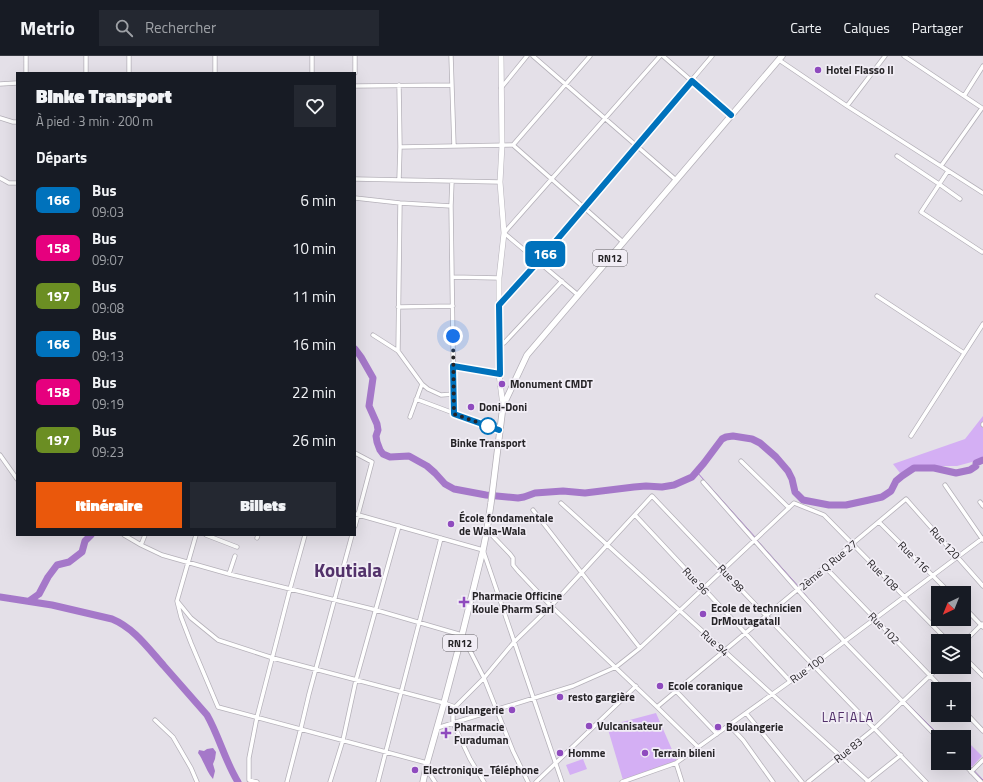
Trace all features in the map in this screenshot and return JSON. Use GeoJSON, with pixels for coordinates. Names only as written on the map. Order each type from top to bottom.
{"type":"FeatureCollection","features":[{"type":"Feature","properties":{"kind":"main road","name":"RN12"},"geometry":{"type":"LineString","coordinates":[[423,782],[426,765],[444,703],[483,550],[491,503],[503,406],[527,355],[780,58]]}},
{"type":"Feature","properties":{"kind":"street"},"geometry":{"type":"LineString","coordinates":[[26,56],[26,72]]}},
{"type":"Feature","properties":{"kind":"street"},"geometry":{"type":"LineString","coordinates":[[86,56],[86,72]]}},
{"type":"Feature","properties":{"kind":"street"},"geometry":{"type":"LineString","coordinates":[[129,56],[129,72]]}},
{"type":"Feature","properties":{"kind":"street"},"geometry":{"type":"LineString","coordinates":[[215,56],[215,72]]}},
{"type":"Feature","properties":{"kind":"street"},"geometry":{"type":"LineString","coordinates":[[312,56],[312,72]]}},
{"type":"Feature","properties":{"kind":"street"},"geometry":{"type":"LineString","coordinates":[[355,56],[355,72]]}},
{"type":"Feature","properties":{"kind":"street"},"geometry":{"type":"LineString","coordinates":[[451,56],[454,146]]}},
{"type":"Feature","properties":{"kind":"street"},"geometry":{"type":"LineString","coordinates":[[501,56],[500,88],[502,145],[500,182],[504,233],[499,278],[499,342],[503,406]]}},
{"type":"Feature","properties":{"kind":"street"},"geometry":{"type":"LineString","coordinates":[[500,88],[527,56]]}},
{"type":"Feature","properties":{"kind":"street"},"geometry":{"type":"LineString","coordinates":[[533,56],[676,180]]}},
{"type":"Feature","properties":{"kind":"street"},"geometry":{"type":"LineString","coordinates":[[513,145],[590,56]]}},
{"type":"Feature","properties":{"kind":"street"},"geometry":{"type":"LineString","coordinates":[[504,233],[660,56]]}},
{"type":"Feature","properties":{"kind":"street"},"geometry":{"type":"LineString","coordinates":[[664,56],[731,115]]}},
{"type":"Feature","properties":{"kind":"street"},"geometry":{"type":"LineString","coordinates":[[499,305],[538,262],[712,56]]}},
{"type":"Feature","properties":{"kind":"street"},"geometry":{"type":"LineString","coordinates":[[847,106],[885,56]]}},
{"type":"Feature","properties":{"kind":"street"},"geometry":{"type":"LineString","coordinates":[[904,56],[982,108],[941,166]]}},
{"type":"Feature","properties":{"kind":"street"},"geometry":{"type":"LineString","coordinates":[[780,58],[847,106],[983,193]]}},
{"type":"Feature","properties":{"kind":"street"},"geometry":{"type":"LineString","coordinates":[[964,96],[983,66]]}},
{"type":"Feature","properties":{"kind":"street"},"geometry":{"type":"LineString","coordinates":[[0,84],[16,84]]}},
{"type":"Feature","properties":{"kind":"street"},"geometry":{"type":"LineString","coordinates":[[356,86],[452,85]]}},
{"type":"Feature","properties":{"kind":"street"},"geometry":{"type":"LineString","coordinates":[[399,86],[399,180]]}},
{"type":"Feature","properties":{"kind":"street"},"geometry":{"type":"LineString","coordinates":[[0,118],[16,122]]}},
{"type":"Feature","properties":{"kind":"street"},"geometry":{"type":"LineString","coordinates":[[400,147],[513,145],[623,242]]}},
{"type":"Feature","properties":{"kind":"street"},"geometry":{"type":"LineString","coordinates":[[897,156],[960,199]]}},
{"type":"Feature","properties":{"kind":"street"},"geometry":{"type":"LineString","coordinates":[[948,171],[921,212],[982,252]]}},
{"type":"Feature","properties":{"kind":"street"},"geometry":{"type":"LineString","coordinates":[[0,178],[9,183],[16,183]]}},
{"type":"Feature","properties":{"kind":"street"},"geometry":{"type":"LineString","coordinates":[[356,179],[500,182]]}},
{"type":"Feature","properties":{"kind":"street"},"geometry":{"type":"LineString","coordinates":[[452,181],[451,206],[454,414]]}},
{"type":"Feature","properties":{"kind":"street"},"geometry":{"type":"LineString","coordinates":[[356,198],[400,203],[451,206]]}},
{"type":"Feature","properties":{"kind":"street"},"geometry":{"type":"LineString","coordinates":[[398,351],[400,203]]}},
{"type":"Feature","properties":{"kind":"street"},"geometry":{"type":"LineString","coordinates":[[504,233],[578,295]]}},
{"type":"Feature","properties":{"kind":"street"},"geometry":{"type":"LineString","coordinates":[[452,277],[499,278]]}},
{"type":"Feature","properties":{"kind":"street"},"geometry":{"type":"LineString","coordinates":[[499,342],[504,343],[562,281]]}},
{"type":"Feature","properties":{"kind":"street"},"geometry":{"type":"LineString","coordinates":[[878,296],[964,353]]}},
{"type":"Feature","properties":{"kind":"street"},"geometry":{"type":"LineString","coordinates":[[398,307],[453,306]]}},
{"type":"Feature","properties":{"kind":"street"},"geometry":{"type":"LineString","coordinates":[[911,436],[983,324]]}},
{"type":"Feature","properties":{"kind":"street"},"geometry":{"type":"LineString","coordinates":[[373,335],[398,351],[422,384],[428,389],[441,395],[454,394]]}},
{"type":"Feature","properties":{"kind":"street"},"geometry":{"type":"LineString","coordinates":[[453,366],[500,374]]}},
{"type":"Feature","properties":{"kind":"street"},"geometry":{"type":"LineString","coordinates":[[410,418],[422,384]]}},
{"type":"Feature","properties":{"kind":"street"},"geometry":{"type":"LineString","coordinates":[[416,399],[499,430]]}},
{"type":"Feature","properties":{"kind":"street"},"geometry":{"type":"LineString","coordinates":[[356,454],[372,462],[356,514],[483,550],[562,782]]}},
{"type":"Feature","properties":{"kind":"street"},"geometry":{"type":"LineString","coordinates":[[0,455],[16,477]]}},
{"type":"Feature","properties":{"kind":"street"},"geometry":{"type":"LineString","coordinates":[[437,728],[574,686],[616,667],[640,648],[789,508],[741,461]]}},
{"type":"Feature","properties":{"kind":"street"},"geometry":{"type":"LineString","coordinates":[[703,482],[844,641],[931,731]]}},
{"type":"Feature","properties":{"kind":"street"},"geometry":{"type":"LineString","coordinates":[[945,485],[983,539]]}},
{"type":"Feature","properties":{"kind":"street","name":"Rue 98"},"geometry":{"type":"LineString","coordinates":[[635,515],[652,496],[926,782]]}},
{"type":"Feature","properties":{"kind":"street","name":"2ème Q Rue 27"},"geometry":{"type":"LineString","coordinates":[[657,707],[906,500]]}},
{"type":"Feature","properties":{"kind":"street","name":"Rue 120"},"geometry":{"type":"LineString","coordinates":[[906,500],[983,586]]}},
{"type":"Feature","properties":{"kind":"street"},"geometry":{"type":"LineString","coordinates":[[980,502],[983,506]]}},
{"type":"Feature","properties":{"kind":"street","name":"Rue 94"},"geometry":{"type":"LineString","coordinates":[[561,503],[868,782]]}},
{"type":"Feature","properties":{"kind":"street","name":"Rue 108"},"geometry":{"type":"LineString","coordinates":[[789,508],[794,503],[824,515],[941,634]]}},
{"type":"Feature","properties":{"kind":"street"},"geometry":{"type":"LineString","coordinates":[[533,510],[640,648]]}},
{"type":"Feature","properties":{"kind":"street"},"geometry":{"type":"LineString","coordinates":[[484,782],[470,759],[453,723],[453,711],[455,707],[484,678],[514,642],[551,606],[635,515]]}},
{"type":"Feature","properties":{"kind":"street","name":"Rue 96"},"geometry":{"type":"LineString","coordinates":[[635,515],[790,681]]}},
{"type":"Feature","properties":{"kind":"street","name":"Rue 116"},"geometry":{"type":"LineString","coordinates":[[879,522],[943,586]]}},
{"type":"Feature","properties":{"kind":"street"},"geometry":{"type":"LineString","coordinates":[[330,782],[342,740],[356,680],[399,526]]}},
{"type":"Feature","properties":{"kind":"street"},"geometry":{"type":"LineString","coordinates":[[487,530],[510,554],[513,558],[513,565],[518,571],[551,606],[698,747]]}},
{"type":"Feature","properties":{"kind":"street"},"geometry":{"type":"LineString","coordinates":[[126,536],[162,555],[188,563],[335,601],[376,610],[462,635],[484,678],[513,751],[528,782]]}},
{"type":"Feature","properties":{"kind":"street"},"geometry":{"type":"LineString","coordinates":[[141,545],[145,536]]}},
{"type":"Feature","properties":{"kind":"street"},"geometry":{"type":"LineString","coordinates":[[196,536],[177,601],[181,617],[191,643],[218,707],[301,728],[426,765],[435,782]]}},
{"type":"Feature","properties":{"kind":"street"},"geometry":{"type":"LineString","coordinates":[[209,536],[237,547]]}},
{"type":"Feature","properties":{"kind":"street"},"geometry":{"type":"LineString","coordinates":[[257,782],[249,780],[249,758],[257,717],[305,536]]}},
{"type":"Feature","properties":{"kind":"street"},"geometry":{"type":"LineString","coordinates":[[287,782],[352,536]]}},
{"type":"Feature","properties":{"kind":"street"},"geometry":{"type":"LineString","coordinates":[[378,782],[441,538]]}},
{"type":"Feature","properties":{"kind":"street","name":"Rue 100"},"geometry":{"type":"LineString","coordinates":[[622,782],[676,763],[813,665],[904,596],[983,539]]}},
{"type":"Feature","properties":{"kind":"street"},"geometry":{"type":"LineString","coordinates":[[229,574],[235,556]]}},
{"type":"Feature","properties":{"kind":"street","name":"Rue 102"},"geometry":{"type":"LineString","coordinates":[[825,567],[936,682]]}},
{"type":"Feature","properties":{"kind":"street"},"geometry":{"type":"LineString","coordinates":[[177,601],[191,618],[218,640],[273,658],[455,707]]}},
{"type":"Feature","properties":{"kind":"street"},"geometry":{"type":"LineString","coordinates":[[971,615],[982,625],[971,635]]}},
{"type":"Feature","properties":{"kind":"street"},"geometry":{"type":"LineString","coordinates":[[971,664],[983,676]]}},
{"type":"Feature","properties":{"kind":"street","name":"Rue 83"},"geometry":{"type":"LineString","coordinates":[[808,782],[875,728],[930,676]]}},
{"type":"Feature","properties":{"kind":"street"},"geometry":{"type":"LineString","coordinates":[[536,782],[636,686]]}},
{"type":"Feature","properties":{"kind":"street"},"geometry":{"type":"LineString","coordinates":[[676,691],[717,734]]}},
{"type":"Feature","properties":{"kind":"street"},"geometry":{"type":"LineString","coordinates":[[746,712],[802,782]]}},
{"type":"Feature","properties":{"kind":"street"},"geometry":{"type":"LineString","coordinates":[[971,718],[983,731]]}},
{"type":"Feature","properties":{"kind":"street"},"geometry":{"type":"LineString","coordinates":[[155,720],[173,737],[191,768],[197,782]]}},
{"type":"Feature","properties":{"kind":"street"},"geometry":{"type":"LineString","coordinates":[[729,725],[743,740],[773,782]]}},
{"type":"Feature","properties":{"kind":"street"},"geometry":{"type":"LineString","coordinates":[[868,782],[901,755]]}},
{"type":"Feature","properties":{"kind":"street"},"geometry":{"type":"LineString","coordinates":[[981,782],[971,772],[983,760]]}},
{"type":"Feature","properties":{"kind":"street"},"geometry":{"type":"LineString","coordinates":[[676,763],[682,782]]}},
{"type":"Feature","properties":{"kind":"shaded area"},"geometry":{"type":"Polygon","coordinates":[[[983,416],[983,459],[957,466],[915,466],[900,473],[893,464],[965,439],[983,416]]]}},
{"type":"Feature","properties":{"kind":"shaded area","name":"Terrain bileni"},"geometry":{"type":"Polygon","coordinates":[[[656,713],[677,761],[623,780],[607,726],[656,713]]]}},
{"type":"Feature","properties":{"kind":"shaded area"},"geometry":{"type":"Polygon","coordinates":[[[971,745],[982,756],[972,767],[971,766],[971,745]]]}},
{"type":"Feature","properties":{"kind":"shaded area"},"geometry":{"type":"Polygon","coordinates":[[[213,748],[216,752],[213,764],[215,771],[213,779],[198,753],[199,750],[204,751],[213,748]]]}},
{"type":"Feature","properties":{"kind":"shaded area"},"geometry":{"type":"Polygon","coordinates":[[[583,759],[587,769],[570,775],[566,765],[583,759]]]}},
{"type":"Feature","properties":{"kind":"waterway"},"geometry":{"type":"LineString","coordinates":[[356,350],[373,378],[369,406],[377,424],[377,442],[383,454],[390,457],[409,456],[427,466],[445,484],[454,489],[486,495],[518,498],[535,493],[563,491],[585,493],[634,487],[662,487],[674,485],[692,477],[722,439],[733,436],[752,439],[760,443],[776,457],[788,471],[792,479],[795,492],[803,500],[829,505],[846,505],[882,497],[891,491],[896,481],[914,468],[934,468],[956,473],[970,470],[976,466],[976,463],[983,460]]}},
{"type":"Feature","properties":{"kind":"waterway"},"geometry":{"type":"LineString","coordinates":[[696,471],[755,537]]}},
{"type":"Feature","properties":{"kind":"waterway"},"geometry":{"type":"LineString","coordinates":[[29,601],[39,594],[48,577],[57,565],[69,562],[82,552],[85,541],[90,536]]}},
{"type":"Feature","properties":{"kind":"waterway"},"geometry":{"type":"LineString","coordinates":[[757,540],[799,587]]}},
{"type":"Feature","properties":{"kind":"waterway"},"geometry":{"type":"LineString","coordinates":[[801,590],[822,614]]}},
{"type":"Feature","properties":{"kind":"waterway"},"geometry":{"type":"LineString","coordinates":[[0,597],[52,605],[112,619],[134,633],[207,715],[229,766],[238,782]]}},
{"type":"Feature","properties":{"kind":"waterway"},"geometry":{"type":"LineString","coordinates":[[885,681],[934,730]]}},
{"type":"Feature","properties":{"kind":"waterway"},"geometry":{"type":"LineString","coordinates":[[971,767],[983,780]]}},
{"type":"Feature","properties":{"kind":"bus line","name":"166"},"geometry":{"type":"LineString","coordinates":[[499,430],[454,414],[453,366],[500,374],[499,305],[538,262],[692,81],[731,115]]}},
{"type":"Feature","properties":{"kind":"place","name":"Hotel Flasso II"},"geometry":{"type":"Point","coordinates":[818,70]}},
{"type":"Feature","properties":{"kind":"place","name":"Monument CMDT"},"geometry":{"type":"Point","coordinates":[502,384]}},
{"type":"Feature","properties":{"kind":"place","name":"Doni-Doni"},"geometry":{"type":"Point","coordinates":[471,407]}},
{"type":"Feature","properties":{"kind":"place","name":"Binke Transport"},"geometry":{"type":"Point","coordinates":[488,426]}},
{"type":"Feature","properties":{"kind":"place","name":"École fondamentale de Wala-Wala"},"geometry":{"type":"Point","coordinates":[451,524]}},
{"type":"Feature","properties":{"kind":"place","name":"Pharmacie Officine Koule Pharm Sarl"},"geometry":{"type":"Point","coordinates":[464,602]}},
{"type":"Feature","properties":{"kind":"place","name":"Ecole de technicien DrMoutagatall"},"geometry":{"type":"Point","coordinates":[703,614]}},
{"type":"Feature","properties":{"kind":"place","name":"Ecole coranique"},"geometry":{"type":"Point","coordinates":[660,686]}},
{"type":"Feature","properties":{"kind":"place","name":"resto gargière"},"geometry":{"type":"Point","coordinates":[560,697]}},
{"type":"Feature","properties":{"kind":"place","name":"boulangerie"},"geometry":{"type":"Point","coordinates":[512,710]}},
{"type":"Feature","properties":{"kind":"place","name":"Vulcanisateur"},"geometry":{"type":"Point","coordinates":[589,726]}},
{"type":"Feature","properties":{"kind":"place","name":"Boulangerie"},"geometry":{"type":"Point","coordinates":[718,727]}},
{"type":"Feature","properties":{"kind":"place","name":"Pharmacie Furaduman"},"geometry":{"type":"Point","coordinates":[446,733]}},
{"type":"Feature","properties":{"kind":"place","name":"Homme"},"geometry":{"type":"Point","coordinates":[560,753]}},
{"type":"Feature","properties":{"kind":"place","name":"Terrain bileni"},"geometry":{"type":"Point","coordinates":[645,753]}},
{"type":"Feature","properties":{"kind":"place","name":"Electronique_Téléphone"},"geometry":{"type":"Point","coordinates":[415,770]}},
{"type":"Feature","properties":{"kind":"district","name":"Koutiala"},"geometry":{"type":"Point","coordinates":[348,569]}},
{"type":"Feature","properties":{"kind":"district","name":"LAFIALA"},"geometry":{"type":"Point","coordinates":[848,717]}},
{"type":"Feature","properties":{"kind":"route"},"geometry":{"type":"LineString","coordinates":[[453,336],[454,414],[491,427],[488,426]]}}]}
